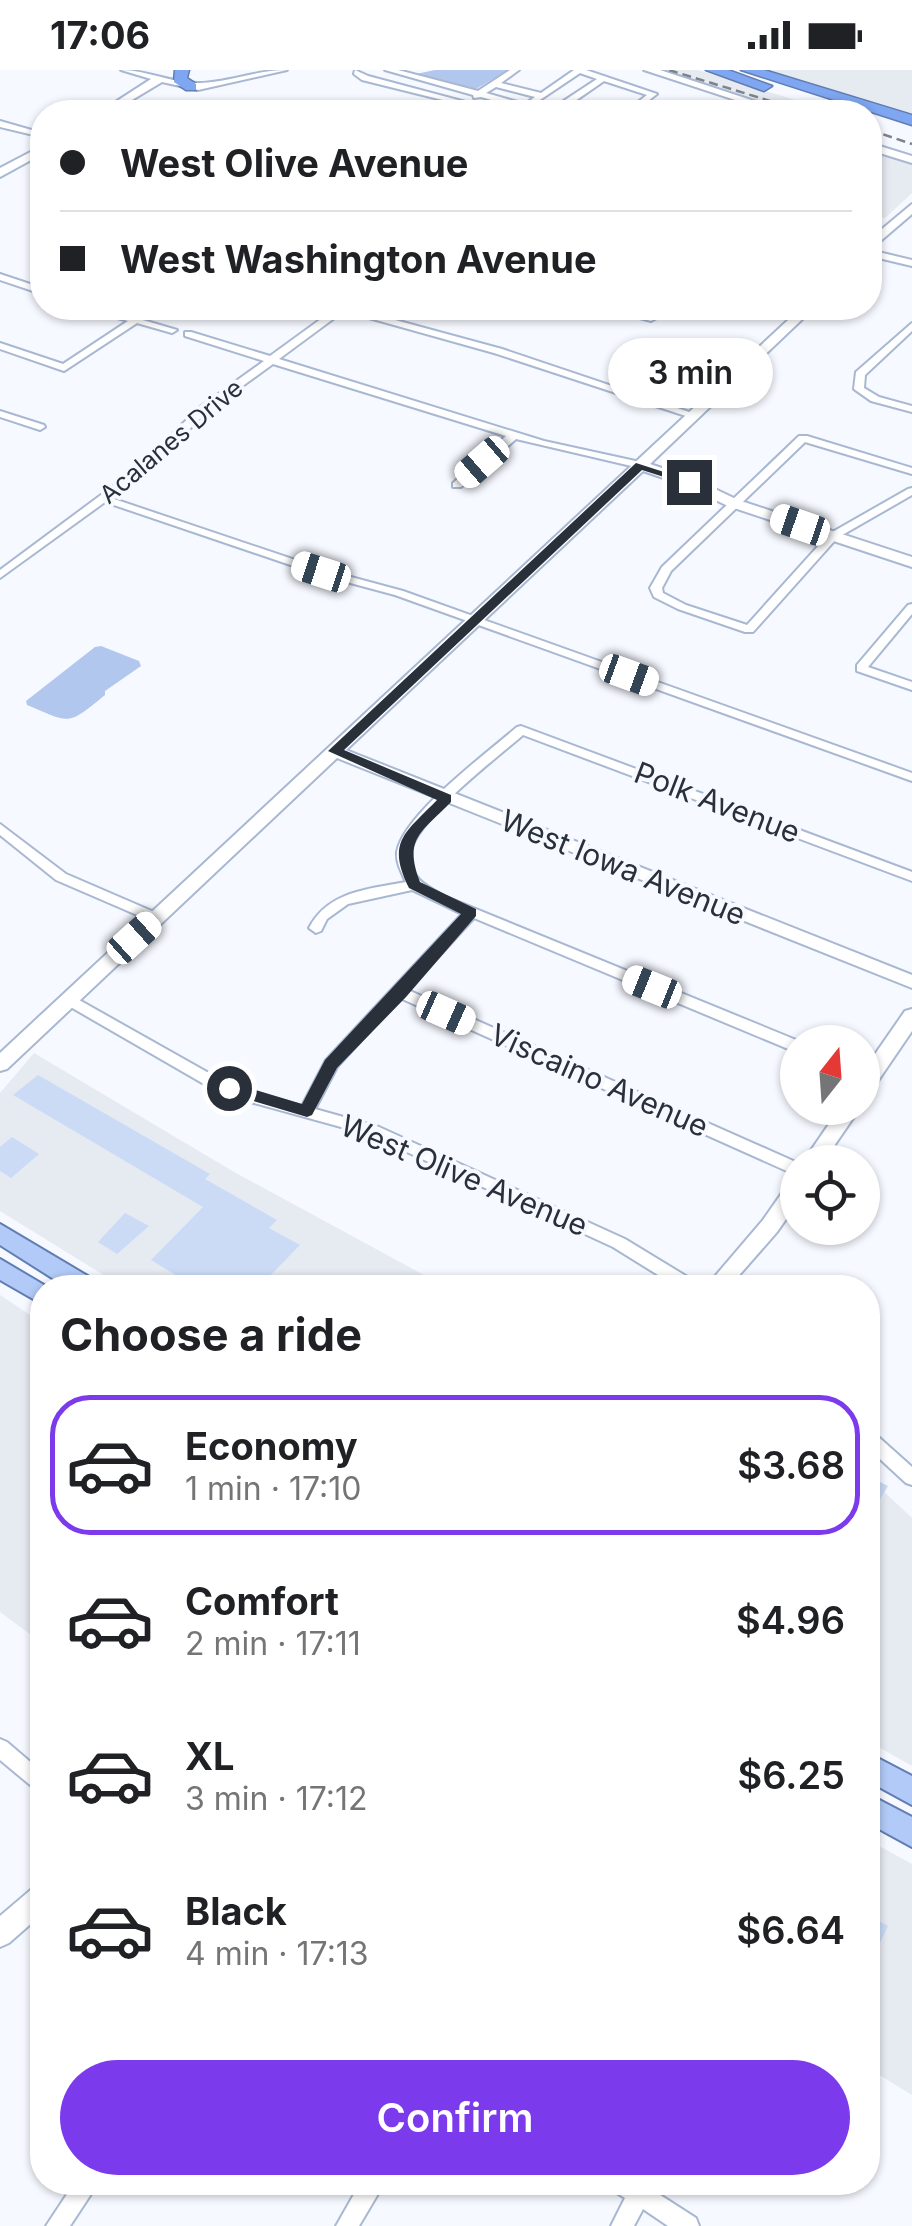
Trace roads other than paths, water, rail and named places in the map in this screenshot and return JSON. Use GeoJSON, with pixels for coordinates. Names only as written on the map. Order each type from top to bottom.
{"type":"FeatureCollection","features":[{"type":"Feature","properties":{"kind":"highway"},"geometry":{"type":"LineString","coordinates":[[161,79],[183,70]]}},
{"type":"Feature","properties":{"kind":"highway"},"geometry":{"type":"LineString","coordinates":[[183,70],[178,79],[191,87]]}},
{"type":"Feature","properties":{"kind":"highway"},"geometry":{"type":"LineString","coordinates":[[713,70],[810,100]]}},
{"type":"Feature","properties":{"kind":"highway"},"geometry":{"type":"LineString","coordinates":[[748,70],[840,100]]}},
{"type":"Feature","properties":{"kind":"highway"},"geometry":{"type":"LineString","coordinates":[[882,114],[911,123]]}},
{"type":"Feature","properties":{"kind":"highway"},"geometry":{"type":"LineString","coordinates":[[882,120],[911,123]]}},
{"type":"Feature","properties":{"kind":"main road"},"geometry":{"type":"LineString","coordinates":[[0,1233],[67,1275]]}},
{"type":"Feature","properties":{"kind":"main road"},"geometry":{"type":"LineString","coordinates":[[0,1268],[30,1287]]}},
{"type":"Feature","properties":{"kind":"main road"},"geometry":{"type":"LineString","coordinates":[[880,1773],[912,1791]]}},
{"type":"Feature","properties":{"kind":"main road"},"geometry":{"type":"LineString","coordinates":[[880,1815],[912,1832]]}},
{"type":"Feature","properties":{"kind":"street"},"geometry":{"type":"LineString","coordinates":[[126,70],[191,87],[282,70]]}},
{"type":"Feature","properties":{"kind":"street"},"geometry":{"type":"LineString","coordinates":[[346,74],[372,70]]}},
{"type":"Feature","properties":{"kind":"street"},"geometry":{"type":"LineString","coordinates":[[389,70],[510,100]]}},
{"type":"Feature","properties":{"kind":"street"},"geometry":{"type":"LineString","coordinates":[[471,100],[515,70]]}},
{"type":"Feature","properties":{"kind":"street"},"geometry":{"type":"LineString","coordinates":[[536,100],[579,70],[653,94],[645,100]]}},
{"type":"Feature","properties":{"kind":"street"},"geometry":{"type":"LineString","coordinates":[[635,70],[730,100]]}},
{"type":"Feature","properties":{"kind":"street"},"geometry":{"type":"LineString","coordinates":[[649,70],[735,100]]}},
{"type":"Feature","properties":{"kind":"street"},"geometry":{"type":"LineString","coordinates":[[357,72],[366,78],[450,100]]}},
{"type":"Feature","properties":{"kind":"street"},"geometry":{"type":"LineString","coordinates":[[671,77],[683,86]]}},
{"type":"Feature","properties":{"kind":"street"},"geometry":{"type":"LineString","coordinates":[[570,100],[602,78]]}},
{"type":"Feature","properties":{"kind":"street"},"geometry":{"type":"LineString","coordinates":[[126,100],[161,79]]}},
{"type":"Feature","properties":{"kind":"street"},"geometry":{"type":"LineString","coordinates":[[494,84],[523,100]]}},
{"type":"Feature","properties":{"kind":"street"},"geometry":{"type":"LineString","coordinates":[[0,124],[30,133]]}},
{"type":"Feature","properties":{"kind":"street"},"geometry":{"type":"LineString","coordinates":[[882,147],[912,157]]}},
{"type":"Feature","properties":{"kind":"street"},"geometry":{"type":"LineString","coordinates":[[0,173],[30,156]]}},
{"type":"Feature","properties":{"kind":"street"},"geometry":{"type":"LineString","coordinates":[[882,235],[912,208]]}},
{"type":"Feature","properties":{"kind":"street"},"geometry":{"type":"LineString","coordinates":[[882,256],[912,262]]}},
{"type":"Feature","properties":{"kind":"street"},"geometry":{"type":"LineString","coordinates":[[0,277],[30,287]]}},
{"type":"Feature","properties":{"kind":"street"},"geometry":{"type":"LineString","coordinates":[[131,320],[172,330]]}},
{"type":"Feature","properties":{"kind":"street","name":"Acalanes Drive"},"geometry":{"type":"LineString","coordinates":[[0,575],[104,499],[204,408],[326,320]]}},
{"type":"Feature","properties":{"kind":"street"},"geometry":{"type":"LineString","coordinates":[[384,320],[693,415]]}},
{"type":"Feature","properties":{"kind":"street"},"geometry":{"type":"LineString","coordinates":[[0,1064],[795,320]]}},
{"type":"Feature","properties":{"kind":"street"},"geometry":{"type":"LineString","coordinates":[[0,346],[64,368],[134,321]]}},
{"type":"Feature","properties":{"kind":"street"},"geometry":{"type":"LineString","coordinates":[[912,326],[860,374],[859,389],[912,409]]}},
{"type":"Feature","properties":{"kind":"street"},"geometry":{"type":"LineString","coordinates":[[188,334],[513,436],[640,466],[912,562]]}},
{"type":"Feature","properties":{"kind":"street"},"geometry":{"type":"LineString","coordinates":[[3,418],[40,427]]}},
{"type":"Feature","properties":{"kind":"street"},"geometry":{"type":"LineString","coordinates":[[456,485],[513,436]]}},
{"type":"Feature","properties":{"kind":"street"},"geometry":{"type":"LineString","coordinates":[[912,471],[803,438],[666,569],[656,588],[658,595],[682,608],[749,630],[833,536],[912,491]]}},
{"type":"Feature","properties":{"kind":"street"},"geometry":{"type":"LineString","coordinates":[[104,499],[475,620],[912,777]]}},
{"type":"Feature","properties":{"kind":"street"},"geometry":{"type":"LineString","coordinates":[[912,608],[861,668],[912,686]]}},
{"type":"Feature","properties":{"kind":"street","name":"Polk Avenue"},"geometry":{"type":"LineString","coordinates":[[446,798],[521,730],[912,877]]}},
{"type":"Feature","properties":{"kind":"street","name":"West Iowa Avenue"},"geometry":{"type":"LineString","coordinates":[[335,751],[912,982]]}},
{"type":"Feature","properties":{"kind":"street"},"geometry":{"type":"LineString","coordinates":[[414,885],[403,856],[407,839],[446,798]]}},
{"type":"Feature","properties":{"kind":"street"},"geometry":{"type":"LineString","coordinates":[[0,828],[62,877],[156,918]]}},
{"type":"Feature","properties":{"kind":"street"},"geometry":{"type":"LineString","coordinates":[[316,928],[320,915],[339,902],[414,885],[780,1039]]}},
{"type":"Feature","properties":{"kind":"street"},"geometry":{"type":"LineString","coordinates":[[307,1111],[330,1064],[400,993],[471,912]]}},
{"type":"Feature","properties":{"kind":"street","name":"Viscaino Avenue"},"geometry":{"type":"LineString","coordinates":[[400,993],[780,1162]]}},
{"type":"Feature","properties":{"kind":"street","name":"West Olive Avenue"},"geometry":{"type":"LineString","coordinates":[[68,1000],[209,1080],[248,1096],[374,1131],[619,1244],[671,1275]]}},
{"type":"Feature","properties":{"kind":"street"},"geometry":{"type":"LineString","coordinates":[[880,1060],[912,1016]]}},
{"type":"Feature","properties":{"kind":"street"},"geometry":{"type":"LineString","coordinates":[[727,1275],[780,1211]]}},
{"type":"Feature","properties":{"kind":"street"},"geometry":{"type":"LineString","coordinates":[[880,1449],[912,1478]]}},
{"type":"Feature","properties":{"kind":"street"},"geometry":{"type":"LineString","coordinates":[[0,1748],[30,1772]]}},
{"type":"Feature","properties":{"kind":"street"},"geometry":{"type":"LineString","coordinates":[[0,1934],[30,1908]]}},
{"type":"Feature","properties":{"kind":"street"},"geometry":{"type":"LineString","coordinates":[[57,2226],[79,2195]]}},
{"type":"Feature","properties":{"kind":"street"},"geometry":{"type":"LineString","coordinates":[[347,2226],[366,2195]]}},
{"type":"Feature","properties":{"kind":"street"},"geometry":{"type":"LineString","coordinates":[[622,2226],[629,2195]]}},
{"type":"Feature","properties":{"kind":"street"},"geometry":{"type":"LineString","coordinates":[[639,2195],[688,2226]]}},
{"type":"Feature","properties":{"kind":"railway"},"geometry":{"type":"LineString","coordinates":[[669,70],[767,100]]}},
{"type":"Feature","properties":{"kind":"railway"},"geometry":{"type":"LineString","coordinates":[[882,134],[912,144]]}}]}
